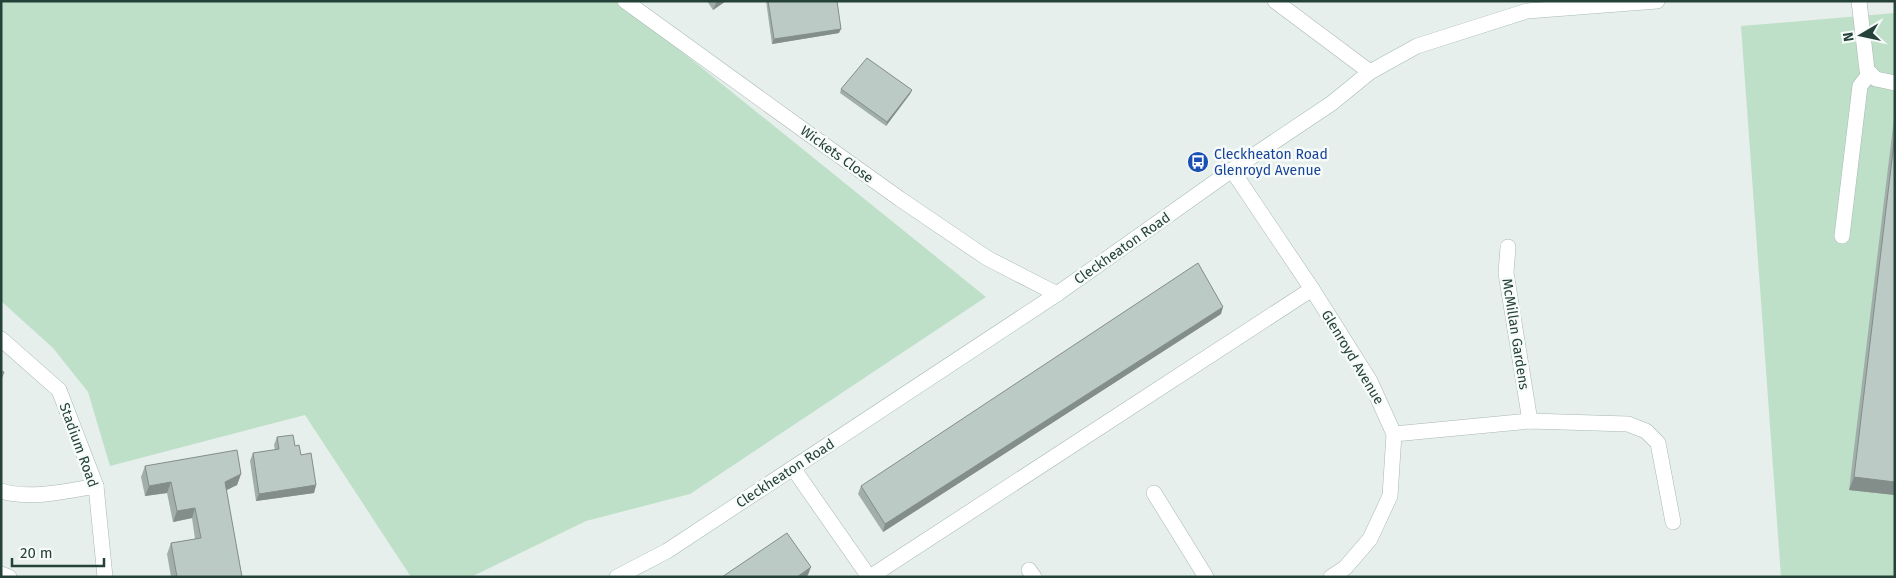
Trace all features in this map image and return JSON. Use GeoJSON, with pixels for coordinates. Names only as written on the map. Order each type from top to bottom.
{"type":"FeatureCollection","features":[{"type":"Feature","properties":{"kind":"street","name":"Wickets Close"},"geometry":{"type":"LineString","coordinates":[[625,1],[809,134],[986,258],[1057,294]]}},
{"type":"Feature","properties":{"kind":"street"},"geometry":{"type":"LineString","coordinates":[[1275,1],[1370,72]]}},
{"type":"Feature","properties":{"kind":"street","name":"Cleckheaton Road"},"geometry":{"type":"LineString","coordinates":[[616,577],[667,550],[1057,294],[1232,170],[1332,103],[1370,72],[1417,46],[1527,6],[1656,1]]}},
{"type":"Feature","properties":{"kind":"street"},"geometry":{"type":"LineString","coordinates":[[1859,1],[1867,70],[1876,79],[1895,83]]}},
{"type":"Feature","properties":{"kind":"street"},"geometry":{"type":"LineString","coordinates":[[1842,236],[1860,86],[1870,74]]}},
{"type":"Feature","properties":{"kind":"street","name":"Glenroyd Avenue"},"geometry":{"type":"LineString","coordinates":[[1232,170],[1312,289],[1370,381],[1394,434],[1390,496],[1370,538],[1345,568],[1331,577]]}},
{"type":"Feature","properties":{"kind":"street","name":"McMillan Gardens"},"geometry":{"type":"LineString","coordinates":[[1508,247],[1506,273],[1530,421]]}},
{"type":"Feature","properties":{"kind":"street"},"geometry":{"type":"LineString","coordinates":[[793,468],[869,577],[1312,289]]}},
{"type":"Feature","properties":{"kind":"street","name":"Stadium Road"},"geometry":{"type":"LineString","coordinates":[[1,339],[59,390],[96,486],[105,577]]}},
{"type":"Feature","properties":{"kind":"street"},"geometry":{"type":"LineString","coordinates":[[1394,434],[1530,421],[1628,424],[1646,431],[1658,444],[1673,522]]}},
{"type":"Feature","properties":{"kind":"street"},"geometry":{"type":"LineString","coordinates":[[1,491],[32,494],[54,493],[96,486]]}},
{"type":"Feature","properties":{"kind":"street"},"geometry":{"type":"LineString","coordinates":[[1154,492],[1206,577]]}},
{"type":"Feature","properties":{"kind":"street"},"geometry":{"type":"LineString","coordinates":[[1,574],[9,577]]}},
{"type":"Feature","properties":{"kind":"green space"},"geometry":{"type":"Polygon","coordinates":[[[1,1],[619,1],[986,297],[690,494],[586,521],[471,577],[411,577],[305,415],[110,466],[88,392],[53,348],[1,301],[1,1]]]}},
{"type":"Feature","properties":{"kind":"green space"},"geometry":{"type":"Polygon","coordinates":[[[1895,13],[1895,577],[1781,577],[1741,26],[1895,13]]]}},
{"type":"Feature","properties":{"kind":"building"},"geometry":{"type":"Polygon","coordinates":[[[768,1],[837,1],[841,29],[774,39],[768,1]]]}},
{"type":"Feature","properties":{"kind":"building"},"geometry":{"type":"Polygon","coordinates":[[[867,58],[912,90],[887,122],[841,89],[867,58]]]}},
{"type":"Feature","properties":{"kind":"building"},"geometry":{"type":"Polygon","coordinates":[[[1895,134],[1895,482],[1854,477],[1895,134]]]}},
{"type":"Feature","properties":{"kind":"building"},"geometry":{"type":"Polygon","coordinates":[[[1198,263],[1223,307],[885,524],[861,486],[1198,263]]]}},
{"type":"Feature","properties":{"kind":"building"},"geometry":{"type":"Polygon","coordinates":[[[293,435],[295,446],[299,445],[301,455],[311,453],[316,485],[259,494],[253,453],[279,449],[277,437],[293,435]]]}},
{"type":"Feature","properties":{"kind":"building"},"geometry":{"type":"Polygon","coordinates":[[[237,450],[241,474],[225,482],[242,577],[177,577],[171,543],[201,538],[195,508],[177,511],[171,482],[149,486],[145,466],[237,450]]]}},
{"type":"Feature","properties":{"kind":"building"},"geometry":{"type":"Polygon","coordinates":[[[787,533],[811,567],[797,577],[722,577],[787,533]]]}},
{"type":"Feature","properties":{"kind":"place","name":"Cleckheaton Road Glenroyd Avenue"},"geometry":{"type":"Point","coordinates":[1198,162]}}]}
